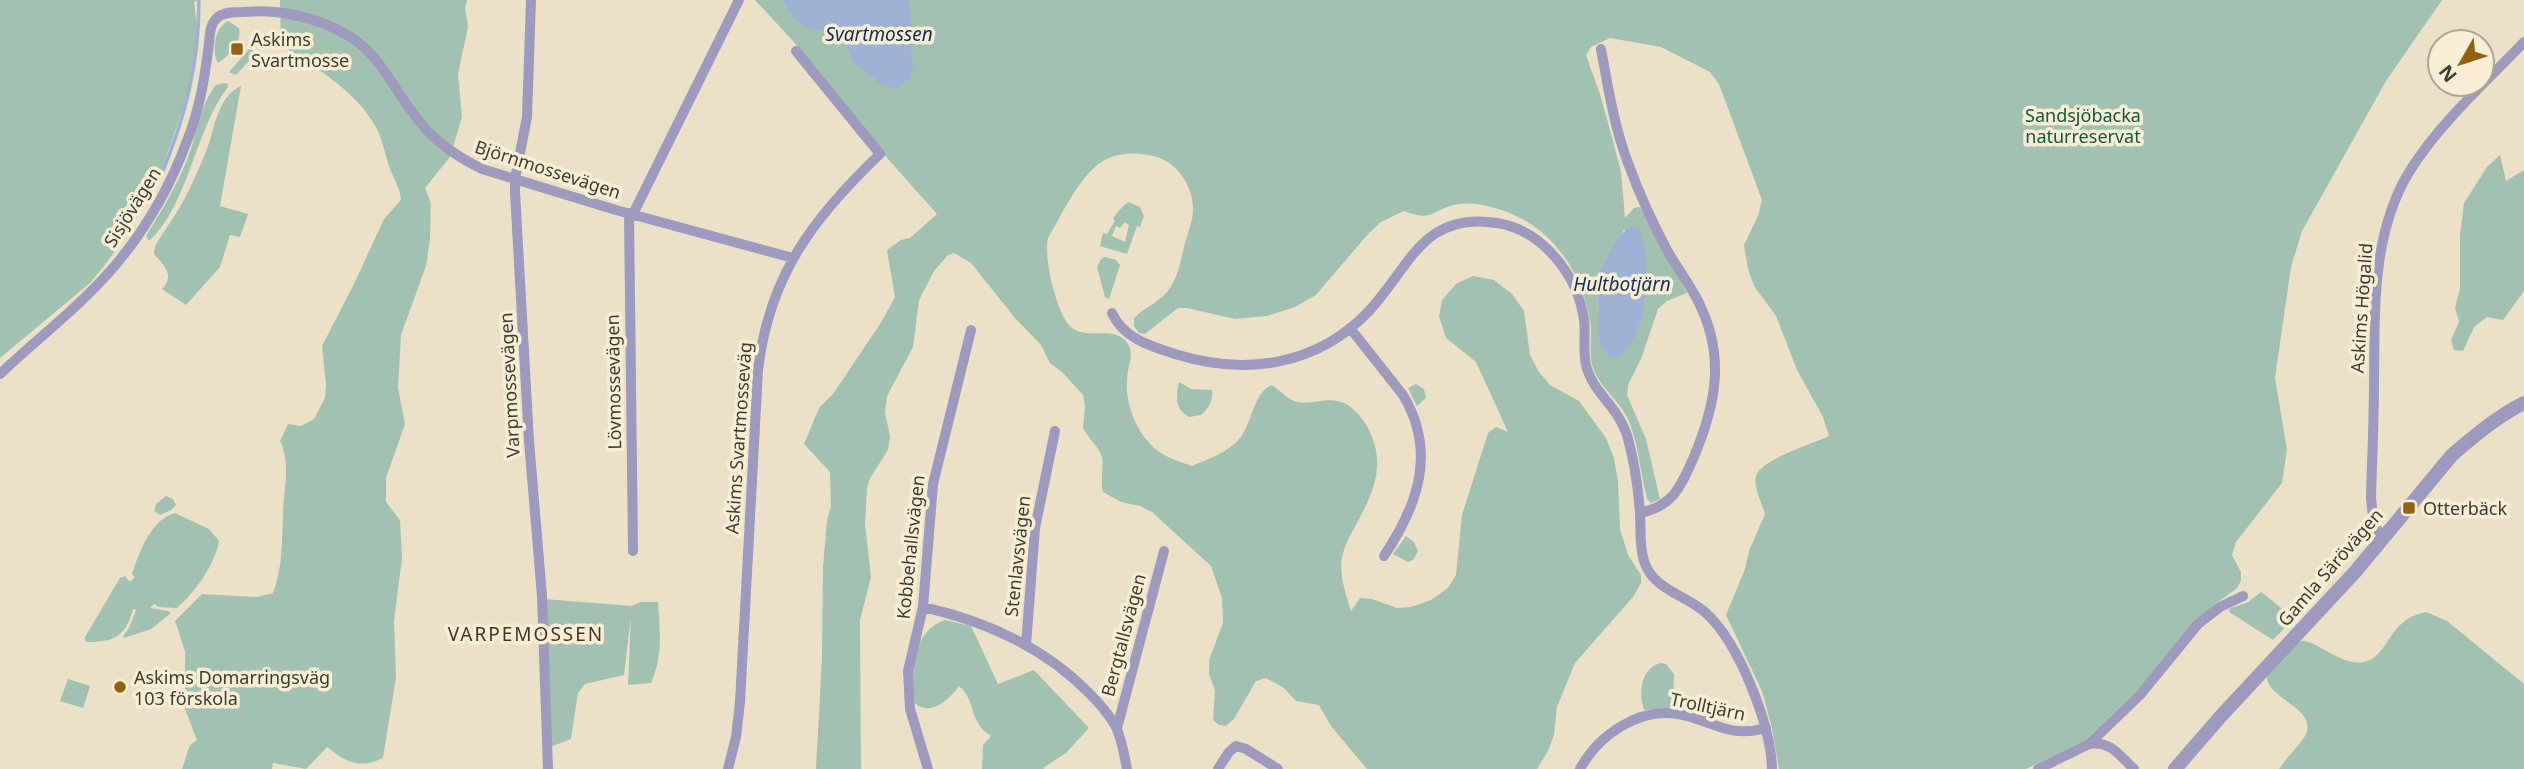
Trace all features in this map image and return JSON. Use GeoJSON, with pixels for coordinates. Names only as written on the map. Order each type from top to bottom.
{"type":"FeatureCollection","features":[{"type":"Feature","properties":{"kind":"street","name":"Varpmossevägen"},"geometry":{"type":"LineString","coordinates":[[531,0],[527,117],[515,179],[529,441],[542,596],[548,769]]}},
{"type":"Feature","properties":{"kind":"street","name":"Lövmossevägen"},"geometry":{"type":"LineString","coordinates":[[633,551],[631,214],[739,0]]}},
{"type":"Feature","properties":{"kind":"street","name":"Björnmossevägen"},"geometry":{"type":"LineString","coordinates":[[220,16],[257,10],[280,12],[301,16],[348,35],[377,60],[412,113],[443,146],[482,169],[631,214],[793,258]]}},
{"type":"Feature","properties":{"kind":"street","name":"Sisjövägen"},"geometry":{"type":"LineString","coordinates":[[0,374],[111,271],[152,214],[169,183],[195,120],[205,77],[212,26],[220,16]]}},
{"type":"Feature","properties":{"kind":"street","name":"Askims Högalid"},"geometry":{"type":"LineString","coordinates":[[2384,537],[2374,526],[2371,498],[2376,304],[2382,238],[2410,170],[2436,134],[2524,42]]}},
{"type":"Feature","properties":{"kind":"street"},"geometry":{"type":"LineString","coordinates":[[1601,49],[1608,92],[1627,161],[1653,222],[1702,311],[1715,357],[1712,407],[1688,470],[1671,499],[1658,508],[1640,513]]}},
{"type":"Feature","properties":{"kind":"street","name":"Askims Svartmosseväg"},"geometry":{"type":"LineString","coordinates":[[728,769],[736,737],[740,702],[758,368],[769,312],[793,258],[830,204],[880,154],[796,51]]}},
{"type":"Feature","properties":{"kind":"street"},"geometry":{"type":"LineString","coordinates":[[1112,313],[1122,328],[1144,343],[1179,355],[1219,364],[1256,364],[1297,358],[1318,350],[1350,328],[1378,301],[1414,251],[1428,238],[1447,228],[1470,222],[1500,223],[1535,239],[1559,261],[1575,289],[1585,323],[1587,368],[1594,384],[1615,408],[1622,422],[1632,454],[1643,559],[1651,576],[1695,605],[1716,623],[1743,668],[1766,728],[1772,769]]}},
{"type":"Feature","properties":{"kind":"street"},"geometry":{"type":"LineString","coordinates":[[1350,328],[1403,395],[1418,433],[1420,472],[1415,498],[1402,529],[1384,556]]}},
{"type":"Feature","properties":{"kind":"street","name":"Kobbehallsvägen"},"geometry":{"type":"LineString","coordinates":[[928,769],[910,709],[908,671],[923,607],[933,484],[971,330]]}},
{"type":"Feature","properties":{"kind":"street","name":"Gamla Särövägen"},"geometry":{"type":"LineString","coordinates":[[2175,769],[2244,690],[2355,572],[2452,455],[2471,438],[2524,403]]}},
{"type":"Feature","properties":{"kind":"street","name":"Stenlavsvägen"},"geometry":{"type":"LineString","coordinates":[[1026,645],[1035,528],[1055,431]]}},
{"type":"Feature","properties":{"kind":"street","name":"Bergtallsvägen"},"geometry":{"type":"LineString","coordinates":[[1116,729],[1164,551]]}},
{"type":"Feature","properties":{"kind":"street"},"geometry":{"type":"LineString","coordinates":[[2089,744],[2140,695],[2198,624],[2220,607],[2243,596]]}},
{"type":"Feature","properties":{"kind":"street"},"geometry":{"type":"LineString","coordinates":[[923,607],[972,620],[1026,645],[1054,662],[1081,685],[1106,712],[1116,729],[1127,769]]}},
{"type":"Feature","properties":{"kind":"street","name":"Trolltjärn"},"geometry":{"type":"LineString","coordinates":[[1580,769],[1590,752],[1606,736],[1621,726],[1649,715],[1676,713],[1740,733],[1766,728]]}},
{"type":"Feature","properties":{"kind":"street"},"geometry":{"type":"LineString","coordinates":[[2038,769],[2089,744],[2100,742],[2109,745],[2134,769]]}},
{"type":"Feature","properties":{"kind":"street"},"geometry":{"type":"LineString","coordinates":[[1218,769],[1228,752],[1236,746],[1246,749],[1278,769]]}},
{"type":"Feature","properties":{"kind":"green space"},"geometry":{"type":"Polygon","coordinates":[[[0,0],[197,0],[194,2],[198,31],[192,82],[160,175],[127,235],[90,283],[0,358],[0,0]]]}},
{"type":"Feature","properties":{"kind":"green space"},"geometry":{"type":"Polygon","coordinates":[[[280,0],[467,0],[465,8],[468,27],[458,74],[462,117],[450,157],[425,188],[431,203],[430,239],[426,266],[401,335],[398,388],[405,424],[386,478],[386,502],[400,520],[402,558],[394,621],[396,677],[383,758],[367,763],[354,763],[327,747],[306,769],[273,763],[272,769],[182,769],[190,745],[197,740],[185,709],[185,651],[175,621],[202,594],[257,597],[273,593],[280,563],[286,476],[280,441],[288,424],[301,426],[314,419],[325,398],[322,346],[384,219],[401,200],[378,132],[367,114],[333,80],[281,45],[280,0]]]}},
{"type":"Feature","properties":{"kind":"green space","name":"Sandsjöbacka naturreservat"},"geometry":{"type":"Polygon","coordinates":[[[755,0],[2442,0],[2386,81],[2302,231],[2291,267],[2275,378],[2287,450],[2282,483],[2236,542],[2232,555],[2241,572],[2241,581],[2236,589],[2214,605],[2135,693],[2086,740],[2026,769],[1779,769],[1762,691],[1726,615],[1765,514],[1757,490],[1756,476],[1777,458],[1829,436],[1823,417],[1797,370],[1776,316],[1754,286],[1748,269],[1744,245],[1758,216],[1762,200],[1719,84],[1710,72],[1661,47],[1610,38],[1591,47],[1586,55],[1601,97],[1621,171],[1625,218],[1634,208],[1640,207],[1687,293],[1667,301],[1658,309],[1641,359],[1628,385],[1627,395],[1646,439],[1660,499],[1651,503],[1647,499],[1629,421],[1593,368],[1590,321],[1578,282],[1558,248],[1544,234],[1511,213],[1468,204],[1446,207],[1426,216],[1404,211],[1381,222],[1316,295],[1295,307],[1267,316],[1235,319],[1178,308],[1145,334],[1139,333],[1134,326],[1134,318],[1163,297],[1173,283],[1193,216],[1189,189],[1174,167],[1158,157],[1138,154],[1120,155],[1103,161],[1076,189],[1049,236],[1047,246],[1055,295],[1068,324],[1082,332],[1120,336],[1129,346],[1131,355],[1127,390],[1134,419],[1144,437],[1166,456],[1192,466],[1230,447],[1240,438],[1256,402],[1271,385],[1294,401],[1336,401],[1349,406],[1360,416],[1373,441],[1377,465],[1369,499],[1342,558],[1342,578],[1351,611],[1360,598],[1372,599],[1397,608],[1411,607],[1431,600],[1448,588],[1456,575],[1462,515],[1488,433],[1496,427],[1508,432],[1476,362],[1446,338],[1439,317],[1442,300],[1456,284],[1473,276],[1494,280],[1512,294],[1524,311],[1530,355],[1539,372],[1550,385],[1579,401],[1606,438],[1614,458],[1618,481],[1620,529],[1628,555],[1641,575],[1641,583],[1633,597],[1575,663],[1557,707],[1554,735],[1537,769],[1367,769],[1331,726],[1319,705],[1296,701],[1284,688],[1266,678],[1256,681],[1234,719],[1226,726],[1213,720],[1215,690],[1209,674],[1209,660],[1223,623],[1222,598],[1211,566],[1152,512],[1121,502],[1103,492],[1102,457],[1083,428],[1083,395],[1050,363],[1041,345],[1015,318],[971,263],[954,253],[948,255],[934,271],[919,300],[913,347],[887,396],[885,412],[890,437],[888,450],[870,478],[867,488],[865,524],[871,577],[860,620],[861,769],[816,769],[822,658],[823,567],[827,520],[831,507],[830,472],[804,444],[819,408],[833,394],[895,297],[887,250],[901,240],[910,238],[937,214],[888,159],[792,40],[755,0]],[[1624,230],[1594,278],[1599,310],[1599,339],[1607,355],[1637,330],[1647,280],[1642,237],[1624,230]]]}},
{"type":"Feature","properties":{"kind":"green space"},"geometry":{"type":"Polygon","coordinates":[[[228,21],[239,28],[239,38],[230,53],[218,63],[215,52],[217,34],[228,21]]]}},
{"type":"Feature","properties":{"kind":"green space"},"geometry":{"type":"Polygon","coordinates":[[[250,48],[256,53],[236,75],[229,72],[250,48]]]}},
{"type":"Feature","properties":{"kind":"green space"},"geometry":{"type":"Polygon","coordinates":[[[228,84],[228,87],[207,124],[174,207],[149,241],[146,236],[183,170],[206,101],[216,85],[228,84]]]}},
{"type":"Feature","properties":{"kind":"green space"},"geometry":{"type":"Polygon","coordinates":[[[241,86],[220,206],[248,214],[240,237],[230,235],[220,267],[186,305],[162,289],[168,275],[154,254],[155,246],[189,190],[224,102],[241,86]]]}},
{"type":"Feature","properties":{"kind":"green space"},"geometry":{"type":"Polygon","coordinates":[[[2500,155],[2506,181],[2524,170],[2524,291],[2503,320],[2487,317],[2474,327],[2463,351],[2454,350],[2451,340],[2459,322],[2455,308],[2460,288],[2460,236],[2464,203],[2487,167],[2500,155]]]}},
{"type":"Feature","properties":{"kind":"green space"},"geometry":{"type":"Polygon","coordinates":[[[1129,202],[1140,207],[1144,216],[1140,227],[1137,226],[1127,254],[1100,246],[1103,233],[1107,234],[1115,221],[1113,218],[1129,202]],[[1125,222],[1120,228],[1116,226],[1112,236],[1125,242],[1129,225],[1125,222]]]}},
{"type":"Feature","properties":{"kind":"green space"},"geometry":{"type":"Polygon","coordinates":[[[1105,257],[1116,260],[1120,265],[1109,299],[1105,297],[1097,267],[1105,257]]]}},
{"type":"Feature","properties":{"kind":"green space"},"geometry":{"type":"Polygon","coordinates":[[[1179,382],[1191,389],[1212,390],[1210,404],[1201,415],[1189,417],[1178,406],[1179,382]]]}},
{"type":"Feature","properties":{"kind":"green space"},"geometry":{"type":"Polygon","coordinates":[[[1416,384],[1424,389],[1426,398],[1417,406],[1408,388],[1416,384]]]}},
{"type":"Feature","properties":{"kind":"green space"},"geometry":{"type":"Polygon","coordinates":[[[166,496],[173,499],[176,505],[160,515],[154,511],[156,504],[166,496]]]}},
{"type":"Feature","properties":{"kind":"green space"},"geometry":{"type":"Polygon","coordinates":[[[175,513],[209,529],[219,541],[203,578],[177,608],[154,604],[150,608],[171,613],[151,629],[124,638],[136,610],[133,609],[127,626],[117,636],[104,641],[86,642],[85,637],[120,578],[125,576],[130,582],[135,577],[132,574],[142,547],[153,529],[167,516],[175,513]]]}},
{"type":"Feature","properties":{"kind":"green space"},"geometry":{"type":"Polygon","coordinates":[[[1406,536],[1414,542],[1418,551],[1413,560],[1408,562],[1393,554],[1406,536]]]}},
{"type":"Feature","properties":{"kind":"green space"},"geometry":{"type":"Polygon","coordinates":[[[2261,592],[2294,618],[2273,640],[2229,612],[2230,608],[2247,603],[2261,592]]]}},
{"type":"Feature","properties":{"kind":"green space"},"geometry":{"type":"Polygon","coordinates":[[[544,599],[632,606],[641,602],[658,602],[660,633],[659,653],[651,683],[628,685],[631,616],[624,675],[585,684],[578,693],[571,739],[548,748],[544,599]]]}},
{"type":"Feature","properties":{"kind":"green space"},"geometry":{"type":"Polygon","coordinates":[[[2426,612],[2447,621],[2524,684],[2524,769],[2279,769],[2304,738],[2307,725],[2297,709],[2273,690],[2268,682],[2267,674],[2286,653],[2298,642],[2304,641],[2345,660],[2364,662],[2379,653],[2404,622],[2426,612]]]}},
{"type":"Feature","properties":{"kind":"green space"},"geometry":{"type":"Polygon","coordinates":[[[945,620],[971,626],[998,684],[1034,670],[1089,728],[1066,753],[1043,768],[1045,769],[982,769],[983,745],[991,736],[979,724],[965,692],[959,686],[939,705],[927,708],[915,703],[913,679],[916,654],[925,634],[945,620]]]}},
{"type":"Feature","properties":{"kind":"green space"},"geometry":{"type":"Polygon","coordinates":[[[1661,663],[1666,664],[1674,674],[1673,708],[1644,710],[1641,689],[1645,675],[1661,663]]]}},
{"type":"Feature","properties":{"kind":"green space"},"geometry":{"type":"Polygon","coordinates":[[[68,679],[90,686],[83,708],[60,701],[68,679]]]}},
{"type":"Feature","properties":{"kind":"water","name":"Svartmossen"},"geometry":{"type":"Polygon","coordinates":[[[783,0],[908,0],[914,65],[909,79],[896,89],[877,82],[854,63],[842,35],[807,27],[795,18],[783,0]]]}},
{"type":"Feature","properties":{"kind":"water","name":"Hultbotjärn"},"geometry":{"type":"Polygon","coordinates":[[[1633,226],[1640,229],[1644,248],[1647,277],[1645,301],[1639,326],[1629,347],[1622,354],[1612,357],[1604,351],[1599,338],[1599,310],[1594,278],[1621,235],[1633,226]]]}},
{"type":"Feature","properties":{"kind":"waterway"},"geometry":{"type":"LineString","coordinates":[[160,178],[177,134],[189,91],[196,47],[199,0]]}},
{"type":"Feature","properties":{"kind":"place","name":"Askims Svartmosse"},"geometry":{"type":"Point","coordinates":[237,49]}},
{"type":"Feature","properties":{"kind":"place","name":"Otterbäck"},"geometry":{"type":"Point","coordinates":[2409,508]}},
{"type":"Feature","properties":{"kind":"place","name":"Askims Domarringsväg 103 förskola"},"geometry":{"type":"Point","coordinates":[120,687]}},
{"type":"Feature","properties":{"kind":"district","name":"VARPEMOSSEN"},"geometry":{"type":"Point","coordinates":[526,634]}}]}
